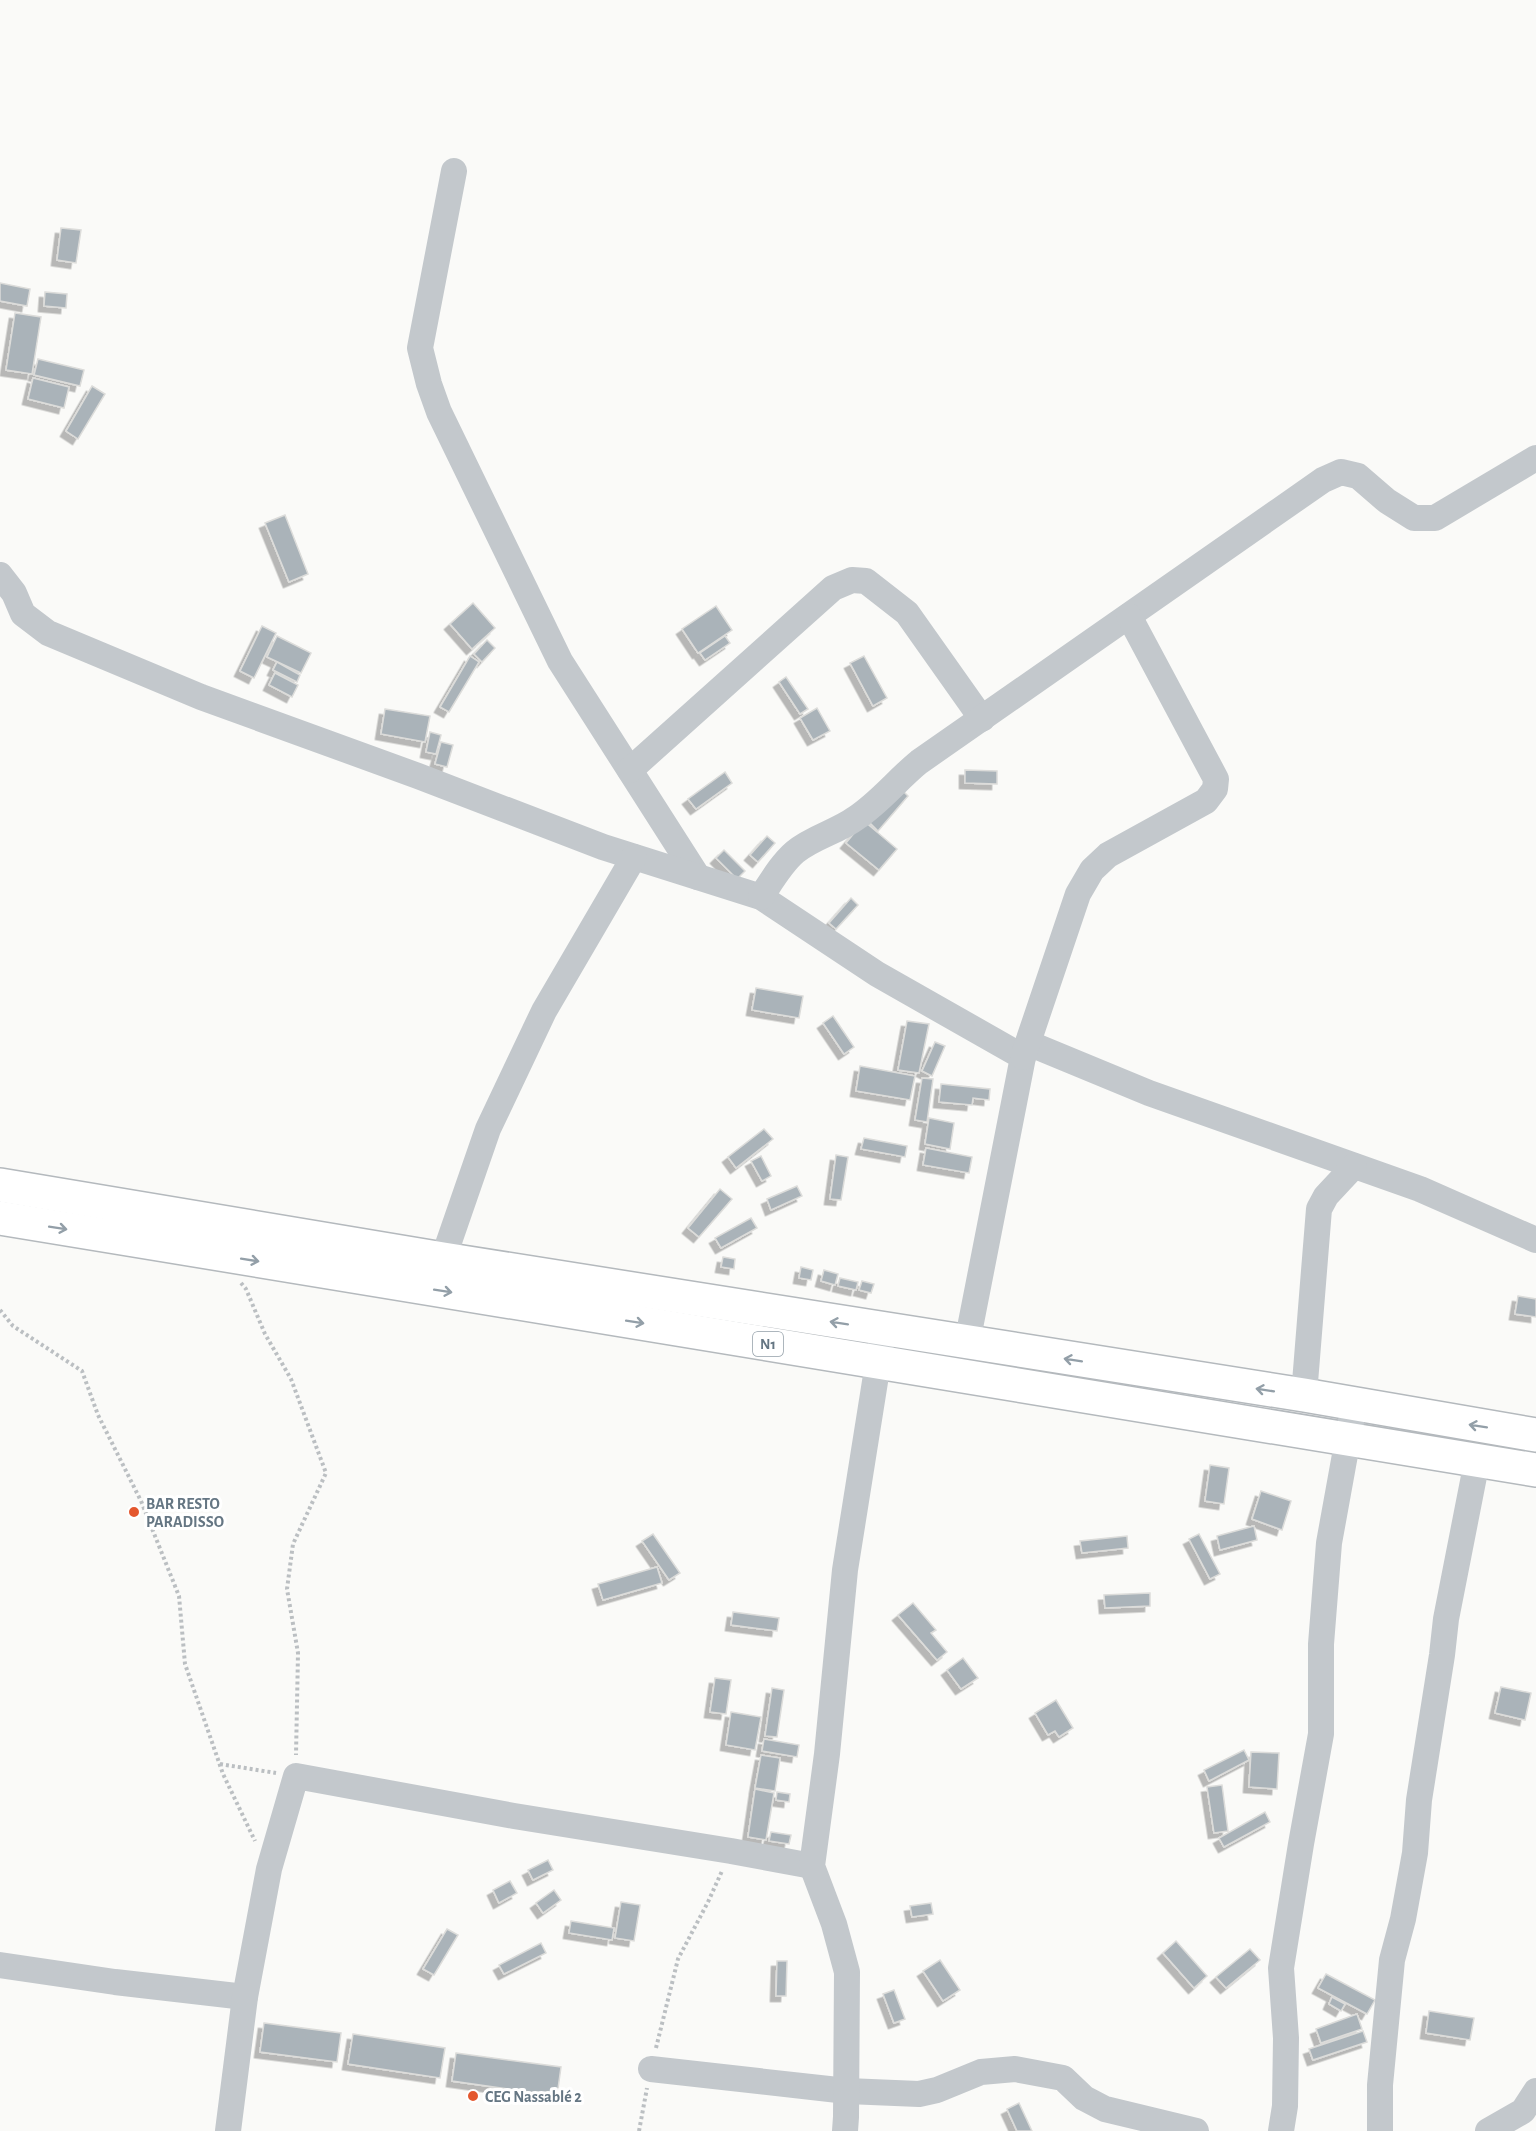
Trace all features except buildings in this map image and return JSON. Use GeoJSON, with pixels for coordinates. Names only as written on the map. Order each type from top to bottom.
{"type":"FeatureCollection","features":[{"type":"Feature","properties":{"kind":"highway","name":"N1"},"geometry":{"type":"LineString","coordinates":[[0,1185],[443,1259],[1348,1440],[1536,1470]]}},
{"type":"Feature","properties":{"kind":"highway","name":"N1"},"geometry":{"type":"LineString","coordinates":[[0,1218],[881,1346],[967,1343],[1304,1395],[1536,1435]]}},
{"type":"Feature","properties":{"kind":"street"},"geometry":{"type":"LineString","coordinates":[[454,171],[420,348],[429,384],[439,412],[560,661],[698,877]]}},
{"type":"Feature","properties":{"kind":"street"},"geometry":{"type":"LineString","coordinates":[[761,897],[781,867],[795,852],[854,820],[888,793],[899,778],[919,762],[1323,480],[1341,472],[1358,476],[1387,501],[1414,518],[1435,518],[1536,458]]}},
{"type":"Feature","properties":{"kind":"street"},"geometry":{"type":"LineString","coordinates":[[0,575],[14,593],[23,614],[48,633],[201,697],[634,857],[761,897],[877,974],[1025,1050],[1420,1189],[1536,1240]]}},
{"type":"Feature","properties":{"kind":"street"},"geometry":{"type":"LineString","coordinates":[[630,770],[833,588],[852,580],[866,580],[907,613],[982,719]]}},
{"type":"Feature","properties":{"kind":"street"},"geometry":{"type":"LineString","coordinates":[[967,1343],[1025,1050],[1077,894],[1092,870],[1108,855],[1206,801],[1215,789],[1216,779],[1129,616]]}},
{"type":"Feature","properties":{"kind":"street"},"geometry":{"type":"LineString","coordinates":[[443,1259],[488,1130],[544,1011],[634,857]]}},
{"type":"Feature","properties":{"kind":"street"},"geometry":{"type":"LineString","coordinates":[[1304,1395],[1318,1209],[1326,1196],[1354,1166]]}},
{"type":"Feature","properties":{"kind":"street"},"geometry":{"type":"LineString","coordinates":[[845,2131],[847,1972],[834,1924],[812,1866],[827,1754],[845,1570],[881,1346]]}},
{"type":"Feature","properties":{"kind":"street"},"geometry":{"type":"LineString","coordinates":[[1281,2131],[1285,2106],[1286,2038],[1281,1968],[1321,1734],[1321,1644],[1329,1544],[1354,1405]]}},
{"type":"Feature","properties":{"kind":"street"},"geometry":{"type":"LineString","coordinates":[[1380,2131],[1380,2085],[1392,1960],[1403,1920],[1415,1853],[1419,1800],[1446,1619],[1477,1461]]}},
{"type":"Feature","properties":{"kind":"street"},"geometry":{"type":"LineString","coordinates":[[228,2131],[245,1997],[269,1869],[296,1776],[514,1816],[812,1866]]}},
{"type":"Feature","properties":{"kind":"street"},"geometry":{"type":"LineString","coordinates":[[0,1965],[245,1997]]}},
{"type":"Feature","properties":{"kind":"street"},"geometry":{"type":"LineString","coordinates":[[651,2069],[847,2091],[919,2094],[937,2090],[981,2072],[1015,2069],[1063,2078],[1084,2098],[1105,2109],[1196,2131]]}},
{"type":"Feature","properties":{"kind":"street"},"geometry":{"type":"LineString","coordinates":[[1488,2131],[1523,2111],[1536,2091]]}},
{"type":"Feature","properties":{"kind":"path"},"geometry":{"type":"LineString","coordinates":[[220,1764],[296,1776],[298,1653],[288,1589],[293,1544],[326,1473],[291,1378],[266,1334],[246,1289],[238,1280]]}},
{"type":"Feature","properties":{"kind":"path"},"geometry":{"type":"LineString","coordinates":[[0,1310],[13,1326],[82,1371],[98,1415],[141,1501],[179,1596],[185,1664],[220,1764],[244,1821],[269,1869]]}},
{"type":"Feature","properties":{"kind":"path"},"geometry":{"type":"LineString","coordinates":[[639,2131],[651,2069],[678,1959],[708,1902],[730,1851]]}},
{"type":"Feature","properties":{"kind":"place","name":"BAR RESTO PARADISSO"},"geometry":{"type":"Point","coordinates":[134,1512]}},
{"type":"Feature","properties":{"kind":"place","name":"CEG Nassablé 2"},"geometry":{"type":"Point","coordinates":[473,2096]}}]}
